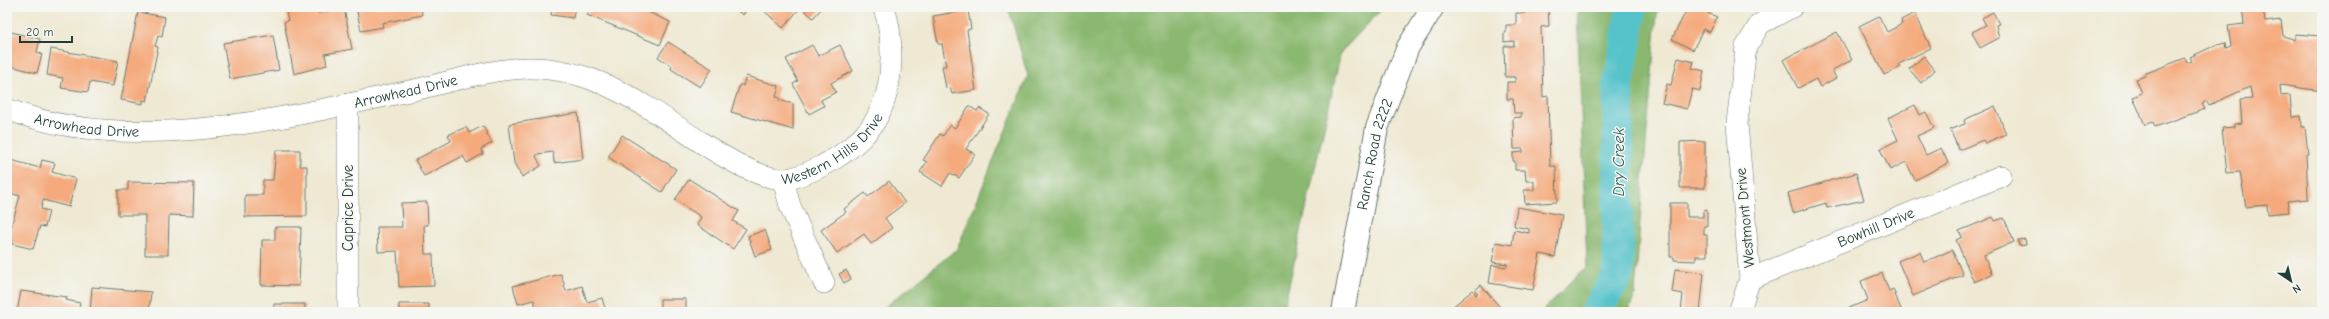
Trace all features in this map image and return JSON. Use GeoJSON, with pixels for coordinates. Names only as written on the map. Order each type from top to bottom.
{"type":"FeatureCollection","features":[{"type":"Feature","properties":{"kind":"main road","name":"Ranch Road 2222"},"geometry":{"type":"LineString","coordinates":[[1343,312],[1377,128],[1408,47],[1433,7]]}},
{"type":"Feature","properties":{"kind":"street","name":"Western Hills Drive"},"geometry":{"type":"LineString","coordinates":[[824,283],[790,206],[783,179],[813,171],[845,154],[864,135],[882,110],[890,79],[891,46],[883,7]]}},
{"type":"Feature","properties":{"kind":"street","name":"Westmont Drive"},"geometry":{"type":"LineString","coordinates":[[1739,312],[1750,279],[1737,123],[1746,47],[1760,24],[1792,7]]}},
{"type":"Feature","properties":{"kind":"street","name":"Arrowhead Drive"},"geometry":{"type":"LineString","coordinates":[[7,109],[66,126],[118,132],[176,132],[224,126],[348,104],[491,73],[528,68],[561,72],[599,81],[639,101],[724,157],[755,172],[783,179]]}},
{"type":"Feature","properties":{"kind":"street","name":"Caprice Drive"},"geometry":{"type":"LineString","coordinates":[[348,104],[348,312]]}},
{"type":"Feature","properties":{"kind":"street","name":"Bowhill Drive"},"geometry":{"type":"LineString","coordinates":[[1750,279],[2001,176]]}},
{"type":"Feature","properties":{"kind":"green space"},"geometry":{"type":"Polygon","coordinates":[[[1008,7],[1384,7],[1341,52],[1283,312],[879,312],[957,249],[1028,76],[1008,7]]]}},
{"type":"Feature","properties":{"kind":"green space"},"geometry":{"type":"Polygon","coordinates":[[[1577,7],[1660,7],[1657,15],[1635,295],[1628,312],[1541,312],[1587,266],[1577,7]]]}},
{"type":"Feature","properties":{"kind":"building"},"geometry":{"type":"Polygon","coordinates":[[[295,7],[317,7],[318,13],[344,8],[352,49],[325,54],[327,65],[294,74],[284,22],[288,21],[286,12],[295,10],[295,7]]]}},
{"type":"Feature","properties":{"kind":"building"},"geometry":{"type":"Polygon","coordinates":[[[356,7],[421,7],[422,15],[382,23],[383,27],[361,31],[356,7]]]}},
{"type":"Feature","properties":{"kind":"building"},"geometry":{"type":"Polygon","coordinates":[[[552,7],[575,7],[573,18],[551,15],[552,7]]]}},
{"type":"Feature","properties":{"kind":"building"},"geometry":{"type":"Polygon","coordinates":[[[591,7],[650,7],[648,12],[670,22],[660,45],[587,15],[591,7]]]}},
{"type":"Feature","properties":{"kind":"building"},"geometry":{"type":"Polygon","coordinates":[[[732,7],[748,7],[743,15],[732,7]]]}},
{"type":"Feature","properties":{"kind":"building"},"geometry":{"type":"Polygon","coordinates":[[[760,7],[801,7],[783,28],[760,7]]]}},
{"type":"Feature","properties":{"kind":"building"},"geometry":{"type":"Polygon","coordinates":[[[801,7],[823,7],[813,18],[801,7]]]}},
{"type":"Feature","properties":{"kind":"building"},"geometry":{"type":"Polygon","coordinates":[[[1525,7],[1548,7],[1549,26],[1541,27],[1543,97],[1548,96],[1550,166],[1556,166],[1557,202],[1525,204],[1524,190],[1534,190],[1534,181],[1526,181],[1525,170],[1515,170],[1515,161],[1513,161],[1513,153],[1523,152],[1523,149],[1514,149],[1513,118],[1521,117],[1521,113],[1514,113],[1513,99],[1507,99],[1507,82],[1515,82],[1515,77],[1505,77],[1504,46],[1514,46],[1514,41],[1504,42],[1504,33],[1506,33],[1506,25],[1516,25],[1516,13],[1525,13],[1525,7]]]}},
{"type":"Feature","properties":{"kind":"building"},"geometry":{"type":"Polygon","coordinates":[[[1688,7],[1711,7],[1708,13],[1717,17],[1710,32],[1703,29],[1693,50],[1672,39],[1688,7]]]}},
{"type":"Feature","properties":{"kind":"building"},"geometry":{"type":"Polygon","coordinates":[[[2242,7],[2263,7],[2265,22],[2281,20],[2283,36],[2295,40],[2295,34],[2322,36],[2322,91],[2280,85],[2281,96],[2290,95],[2292,117],[2301,116],[2302,127],[2305,127],[2308,154],[2306,154],[2308,199],[2287,201],[2289,212],[2268,214],[2267,205],[2246,207],[2240,172],[2227,173],[2222,128],[2234,127],[2234,124],[2242,123],[2240,100],[2252,99],[2250,87],[2209,105],[2207,101],[2202,104],[2205,109],[2155,127],[2153,122],[2145,125],[2133,97],[2142,93],[2136,79],[2145,76],[2144,74],[2185,58],[2187,63],[2192,61],[2190,57],[2214,46],[2225,43],[2226,48],[2231,46],[2228,26],[2244,24],[2242,7]]]}},
{"type":"Feature","properties":{"kind":"building"},"geometry":{"type":"Polygon","coordinates":[[[968,10],[971,29],[967,30],[976,90],[952,94],[950,87],[946,88],[942,66],[946,66],[942,44],[938,44],[933,16],[968,10]]]}},
{"type":"Feature","properties":{"kind":"building"},"geometry":{"type":"Polygon","coordinates":[[[138,12],[165,17],[162,37],[158,36],[155,46],[158,47],[147,101],[143,100],[143,104],[121,100],[138,12]]]}},
{"type":"Feature","properties":{"kind":"building"},"geometry":{"type":"Polygon","coordinates":[[[1993,12],[1999,24],[1996,25],[1999,38],[1980,48],[1972,32],[1986,25],[1982,18],[1993,12]]]}},
{"type":"Feature","properties":{"kind":"building"},"geometry":{"type":"Polygon","coordinates":[[[1915,13],[1931,48],[1899,64],[1901,67],[1884,75],[1859,26],[1879,16],[1887,32],[1902,24],[1901,20],[1915,13]]]}},
{"type":"Feature","properties":{"kind":"building"},"geometry":{"type":"Polygon","coordinates":[[[7,31],[40,39],[37,52],[42,54],[37,73],[7,65],[7,31]]]}},
{"type":"Feature","properties":{"kind":"building"},"geometry":{"type":"Polygon","coordinates":[[[1837,32],[1852,60],[1832,70],[1836,78],[1820,87],[1816,79],[1798,88],[1783,60],[1837,32]]]}},
{"type":"Feature","properties":{"kind":"building"},"geometry":{"type":"Polygon","coordinates":[[[273,35],[279,70],[230,79],[223,43],[273,35]]]}},
{"type":"Feature","properties":{"kind":"building"},"geometry":{"type":"Polygon","coordinates":[[[668,42],[712,69],[700,87],[671,69],[672,66],[658,57],[668,42]]]}},
{"type":"Feature","properties":{"kind":"building"},"geometry":{"type":"Polygon","coordinates":[[[812,45],[818,56],[840,45],[853,71],[831,83],[836,92],[821,100],[824,106],[809,114],[793,84],[798,81],[786,59],[812,45]]]}},
{"type":"Feature","properties":{"kind":"building"},"geometry":{"type":"Polygon","coordinates":[[[51,49],[118,61],[113,86],[90,82],[88,92],[61,88],[63,78],[47,75],[51,49]]]}},
{"type":"Feature","properties":{"kind":"building"},"geometry":{"type":"Polygon","coordinates":[[[1924,56],[1935,70],[1921,83],[1909,69],[1924,56]]]}},
{"type":"Feature","properties":{"kind":"building"},"geometry":{"type":"Polygon","coordinates":[[[1678,58],[1694,62],[1692,68],[1704,71],[1700,91],[1692,89],[1687,109],[1662,103],[1667,84],[1671,85],[1678,58]]]}},
{"type":"Feature","properties":{"kind":"building"},"geometry":{"type":"Polygon","coordinates":[[[746,76],[779,86],[776,97],[780,98],[779,100],[793,104],[793,130],[731,112],[740,84],[743,86],[746,76]]]}},
{"type":"Feature","properties":{"kind":"building"},"geometry":{"type":"Polygon","coordinates":[[[1915,105],[1920,115],[1926,112],[1934,128],[1917,136],[1926,155],[1941,148],[1948,163],[1915,180],[1906,162],[1890,170],[1880,149],[1898,140],[1888,118],[1915,105]]]}},
{"type":"Feature","properties":{"kind":"building"},"geometry":{"type":"Polygon","coordinates":[[[969,106],[977,111],[979,108],[989,114],[966,149],[975,154],[959,178],[950,173],[942,186],[920,172],[927,162],[923,160],[940,134],[943,136],[950,125],[955,128],[969,106]]]}},
{"type":"Feature","properties":{"kind":"building"},"geometry":{"type":"Polygon","coordinates":[[[1995,106],[2006,134],[1985,143],[1983,140],[1959,150],[1950,130],[1965,124],[1964,120],[1995,106]]]}},
{"type":"Feature","properties":{"kind":"building"},"geometry":{"type":"Polygon","coordinates":[[[578,113],[583,159],[554,163],[553,152],[538,154],[536,156],[541,166],[522,177],[514,163],[509,124],[578,113]]]}},
{"type":"Feature","properties":{"kind":"building"},"geometry":{"type":"Polygon","coordinates":[[[483,126],[492,143],[481,149],[483,154],[467,163],[463,156],[424,176],[415,160],[451,141],[448,135],[466,127],[469,133],[483,126]]]}},
{"type":"Feature","properties":{"kind":"building"},"geometry":{"type":"Polygon","coordinates":[[[622,135],[676,169],[662,192],[608,157],[622,135]]]}},
{"type":"Feature","properties":{"kind":"building"},"geometry":{"type":"Polygon","coordinates":[[[1705,141],[1705,188],[1680,188],[1680,142],[1705,141]]]}},
{"type":"Feature","properties":{"kind":"building"},"geometry":{"type":"Polygon","coordinates":[[[276,150],[300,150],[300,166],[307,166],[307,216],[245,217],[245,195],[263,195],[263,180],[273,180],[276,150]]]}},
{"type":"Feature","properties":{"kind":"building"},"geometry":{"type":"Polygon","coordinates":[[[7,159],[40,168],[42,160],[55,163],[52,172],[76,179],[69,207],[43,200],[41,209],[49,211],[45,227],[40,226],[33,249],[12,244],[13,240],[8,238],[20,196],[7,192],[7,159]]]}},
{"type":"Feature","properties":{"kind":"building"},"geometry":{"type":"Polygon","coordinates":[[[1856,173],[1864,200],[1827,208],[1826,203],[1793,213],[1788,193],[1856,173]]]}},
{"type":"Feature","properties":{"kind":"building"},"geometry":{"type":"Polygon","coordinates":[[[689,179],[739,211],[733,221],[746,229],[733,249],[697,225],[701,217],[675,200],[689,179]]]}},
{"type":"Feature","properties":{"kind":"building"},"geometry":{"type":"Polygon","coordinates":[[[889,181],[905,203],[885,218],[892,228],[871,244],[864,234],[837,253],[821,230],[846,212],[844,209],[865,193],[868,197],[889,181]]]}},
{"type":"Feature","properties":{"kind":"building"},"geometry":{"type":"Polygon","coordinates":[[[128,182],[194,183],[193,216],[169,215],[168,255],[145,255],[145,215],[118,215],[118,190],[128,190],[128,182]]]}},
{"type":"Feature","properties":{"kind":"building"},"geometry":{"type":"Polygon","coordinates":[[[427,202],[428,225],[424,225],[425,254],[433,254],[434,286],[399,287],[397,251],[378,252],[377,227],[402,227],[401,203],[427,202]]]}},
{"type":"Feature","properties":{"kind":"building"},"geometry":{"type":"Polygon","coordinates":[[[1670,203],[1687,203],[1687,217],[1703,217],[1703,211],[1707,210],[1707,226],[1704,226],[1704,235],[1707,235],[1707,256],[1696,256],[1696,261],[1674,260],[1674,257],[1670,257],[1670,203]]]}},
{"type":"Feature","properties":{"kind":"building"},"geometry":{"type":"Polygon","coordinates":[[[1517,207],[1562,215],[1555,257],[1540,254],[1533,290],[1489,283],[1492,265],[1507,267],[1507,264],[1492,262],[1496,242],[1512,245],[1514,230],[1529,233],[1529,229],[1514,226],[1517,207]]]}},
{"type":"Feature","properties":{"kind":"building"},"geometry":{"type":"Polygon","coordinates":[[[1993,217],[1995,221],[2004,218],[2014,242],[1984,255],[1992,274],[1974,282],[1956,240],[1962,237],[1959,231],[1993,217]]]}},
{"type":"Feature","properties":{"kind":"building"},"geometry":{"type":"Polygon","coordinates":[[[275,227],[301,227],[299,286],[261,285],[262,240],[275,240],[275,227]]]}},
{"type":"Feature","properties":{"kind":"building"},"geometry":{"type":"Polygon","coordinates":[[[765,230],[772,250],[755,256],[748,236],[765,230]]]}},
{"type":"Feature","properties":{"kind":"building"},"geometry":{"type":"Polygon","coordinates":[[[2025,239],[2026,245],[2019,246],[2018,240],[2025,239]]]}},
{"type":"Feature","properties":{"kind":"building"},"geometry":{"type":"Polygon","coordinates":[[[1952,250],[1963,275],[1913,296],[1898,261],[1920,252],[1924,262],[1952,250]]]}},
{"type":"Feature","properties":{"kind":"building"},"geometry":{"type":"Polygon","coordinates":[[[1675,269],[1704,273],[1700,312],[1681,312],[1683,294],[1672,292],[1675,269]]]}},
{"type":"Feature","properties":{"kind":"building"},"geometry":{"type":"Polygon","coordinates":[[[846,270],[851,279],[844,283],[839,274],[846,270]]]}},
{"type":"Feature","properties":{"kind":"building"},"geometry":{"type":"Polygon","coordinates":[[[1882,273],[1889,291],[1893,289],[1902,312],[1850,312],[1849,308],[1868,300],[1861,281],[1882,273]]]}},
{"type":"Feature","properties":{"kind":"building"},"geometry":{"type":"Polygon","coordinates":[[[561,274],[566,291],[582,286],[587,302],[602,298],[606,312],[537,312],[534,300],[518,304],[513,286],[561,274]]]}},
{"type":"Feature","properties":{"kind":"building"},"geometry":{"type":"Polygon","coordinates":[[[1481,285],[1504,312],[1453,312],[1451,308],[1473,290],[1476,295],[1478,293],[1475,290],[1481,285]]]}},
{"type":"Feature","properties":{"kind":"building"},"geometry":{"type":"Polygon","coordinates":[[[92,287],[151,292],[149,312],[90,312],[92,287]]]}},
{"type":"Feature","properties":{"kind":"building"},"geometry":{"type":"Polygon","coordinates":[[[21,291],[67,297],[66,300],[80,303],[78,312],[17,312],[21,291]]]}},
{"type":"Feature","properties":{"kind":"building"},"geometry":{"type":"Polygon","coordinates":[[[660,299],[686,299],[686,312],[660,312],[660,299]]]}},
{"type":"Feature","properties":{"kind":"building"},"geometry":{"type":"Polygon","coordinates":[[[274,304],[305,304],[305,312],[274,312],[274,304]]]}},
{"type":"Feature","properties":{"kind":"building"},"geometry":{"type":"Polygon","coordinates":[[[399,304],[429,304],[429,312],[399,312],[399,304]]]}},
{"type":"Feature","properties":{"kind":"waterway","name":"Dry Creek"},"geometry":{"type":"LineString","coordinates":[[1596,312],[1618,274],[1618,86],[1632,7]]}}]}
